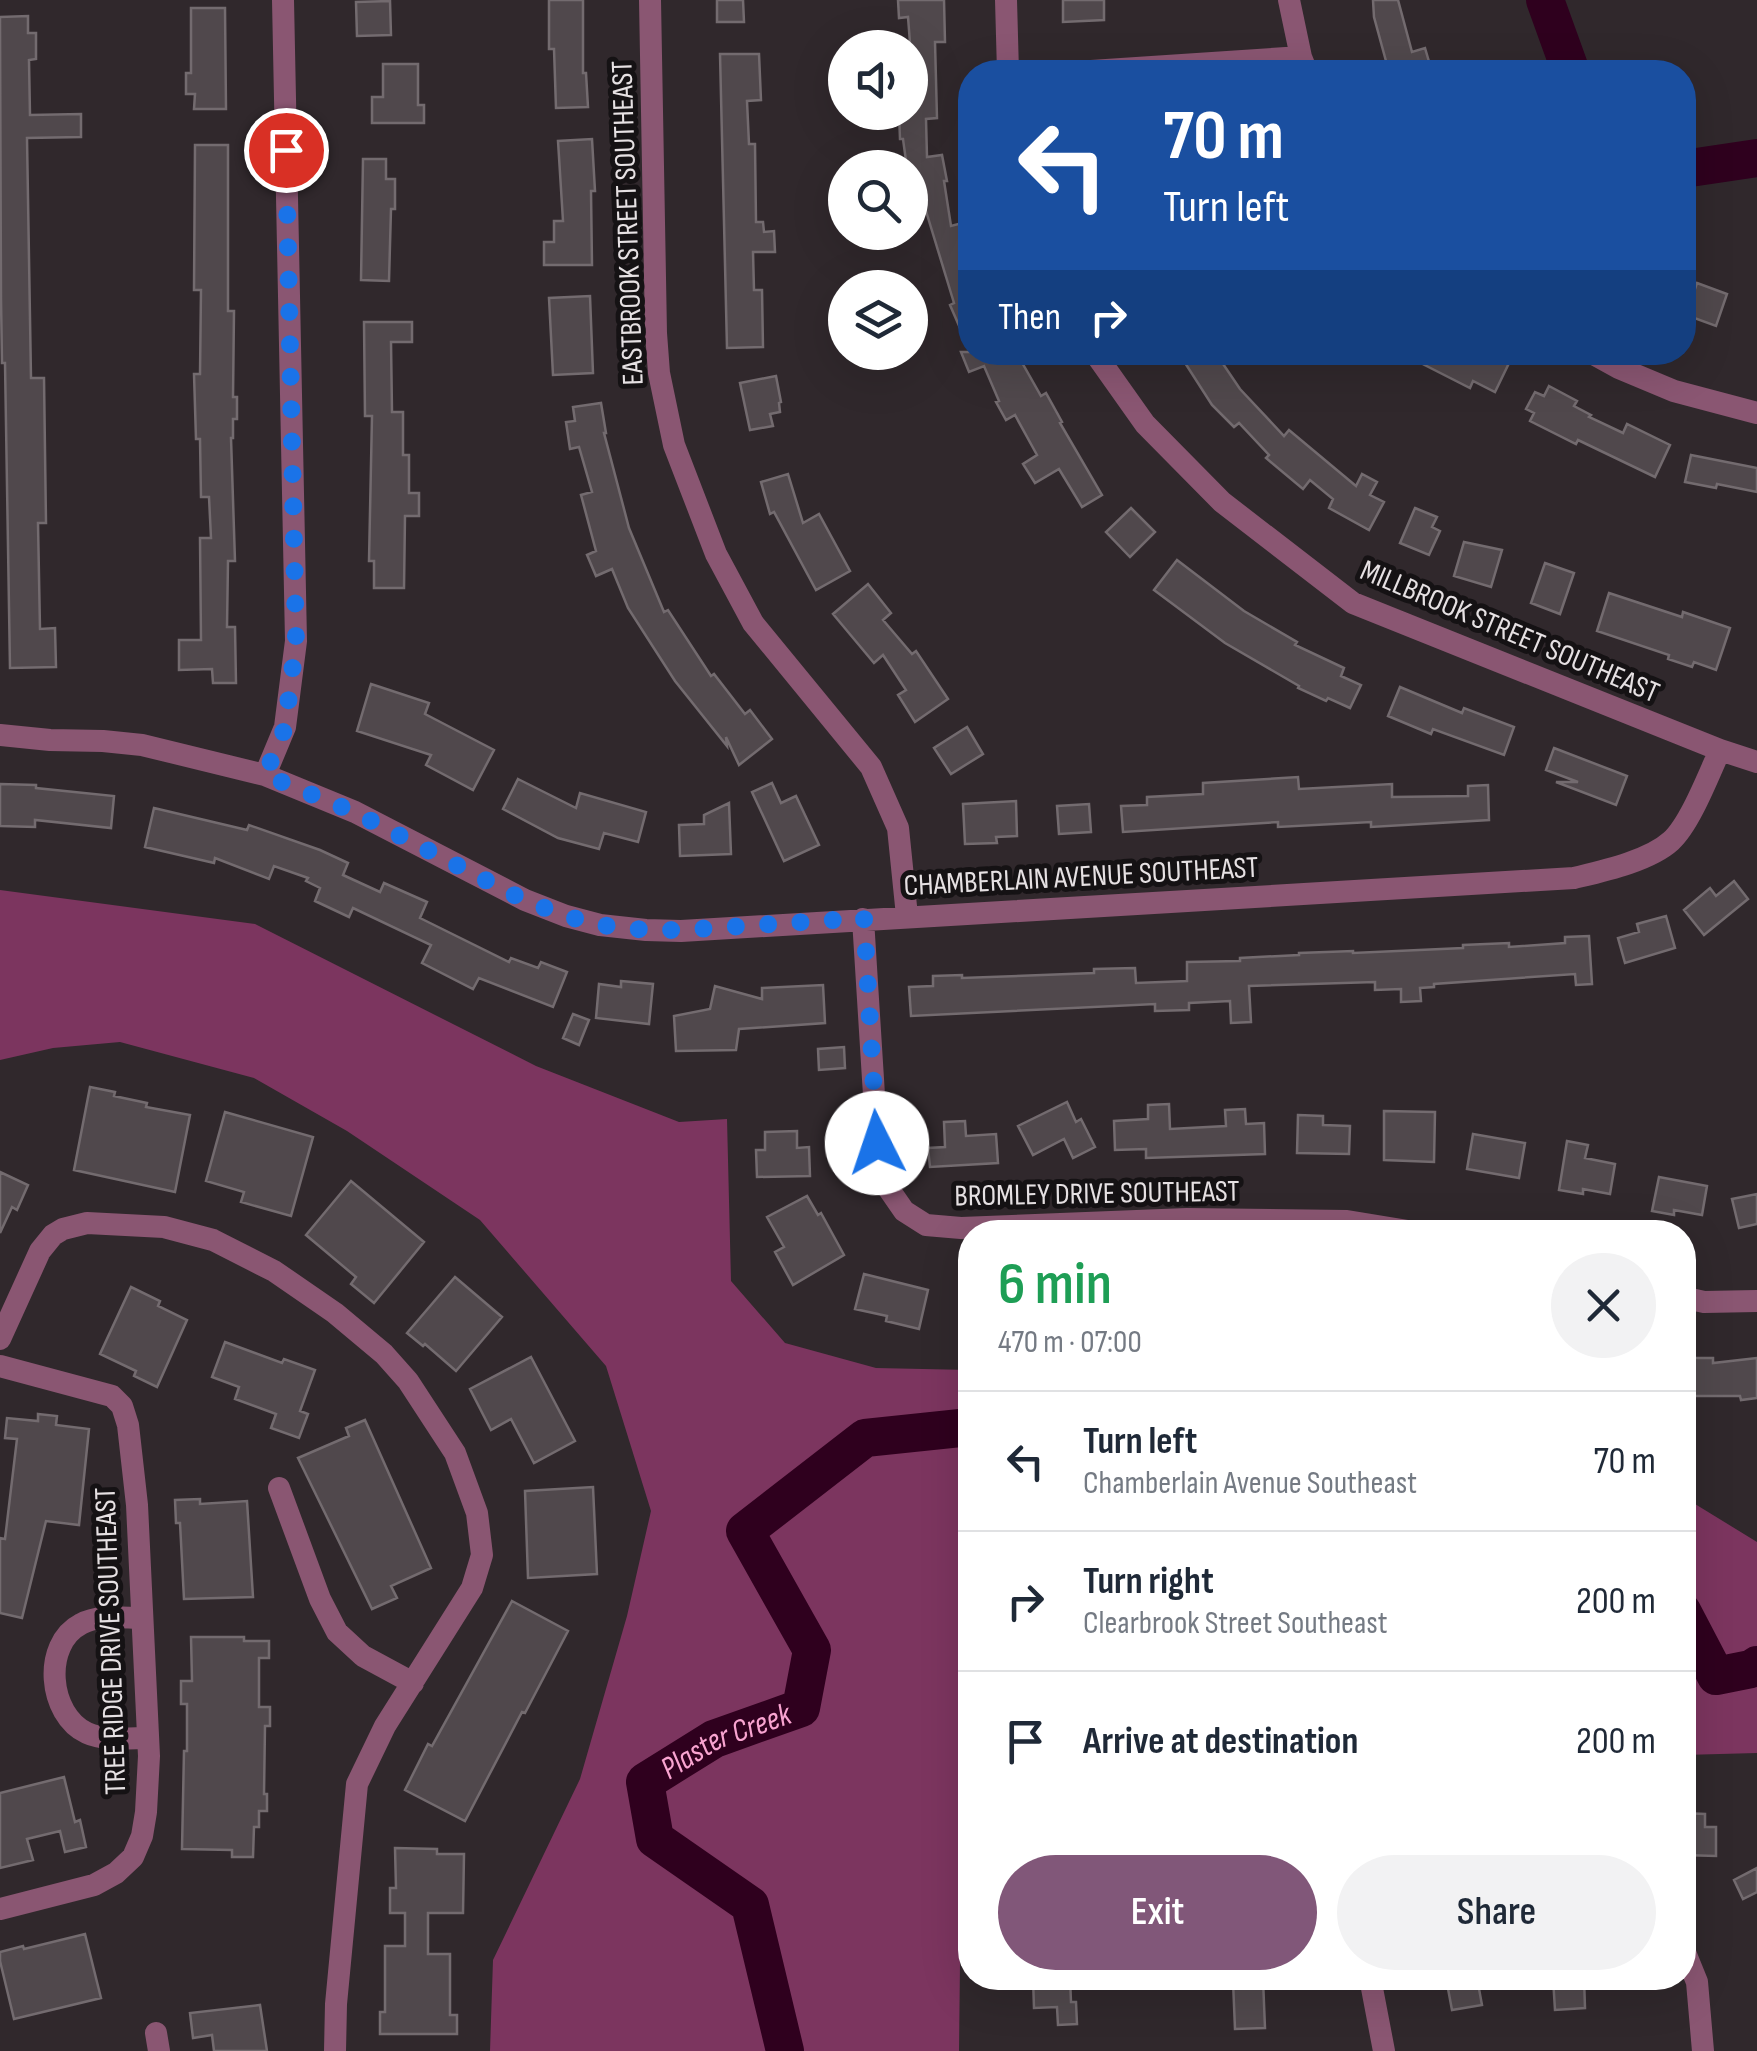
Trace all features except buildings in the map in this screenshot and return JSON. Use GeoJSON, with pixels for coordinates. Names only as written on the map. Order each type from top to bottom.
{"type":"FeatureCollection","features":[{"type":"Feature","properties":{"kind":"street"},"geometry":{"type":"LineString","coordinates":[[265,775],[285,728],[296,641],[282,0]]}},
{"type":"Feature","properties":{"kind":"street","name":"EASTBROOK STREET SOUTHEAST"},"geometry":{"type":"LineString","coordinates":[[650,0],[656,333],[659,373],[674,445],[716,554],[753,623],[871,767],[898,828],[907,916]]}},
{"type":"Feature","properties":{"kind":"street"},"geometry":{"type":"LineString","coordinates":[[1006,0],[1008,60]]}},
{"type":"Feature","properties":{"kind":"street"},"geometry":{"type":"LineString","coordinates":[[1289,0],[1303,60]]}},
{"type":"Feature","properties":{"kind":"street","name":"MILLBROOK STREET SOUTHEAST"},"geometry":{"type":"LineString","coordinates":[[1103,365],[1145,424],[1222,502],[1353,604],[1757,762]]}},
{"type":"Feature","properties":{"kind":"street"},"geometry":{"type":"LineString","coordinates":[[1614,365],[1674,391],[1757,413]]}},
{"type":"Feature","properties":{"kind":"street","name":"CHAMBERLAIN AVENUE SOUTHEAST"},"geometry":{"type":"LineString","coordinates":[[0,735],[142,745],[265,775],[354,812],[524,900],[600,925],[646,930],[1574,878],[1635,862],[1671,841],[1694,806],[1720,750]]}},
{"type":"Feature","properties":{"kind":"street","name":"BROMLEY DRIVE SOUTHEAST"},"geometry":{"type":"LineString","coordinates":[[864,918],[877,1143],[886,1184],[904,1211],[926,1225],[958,1228]]}},
{"type":"Feature","properties":{"kind":"street","name":"BROMLEY DRIVE SOUTHEAST"},"geometry":{"type":"LineString","coordinates":[[1163,1220],[1268,1220]]}},
{"type":"Feature","properties":{"kind":"street"},"geometry":{"type":"LineString","coordinates":[[0,1338],[40,1251],[62,1229],[87,1223],[164,1227],[213,1240],[274,1271],[335,1313],[384,1354],[408,1382],[455,1452],[477,1512],[482,1555],[472,1588],[386,1726],[357,1784],[336,2004],[336,2051]]}},
{"type":"Feature","properties":{"kind":"street"},"geometry":{"type":"LineString","coordinates":[[1696,1300],[1757,1301]]}},
{"type":"Feature","properties":{"kind":"street","name":"TREE RIDGE DRIVE SOUTHEAST"},"geometry":{"type":"LineString","coordinates":[[0,1366],[112,1396],[122,1406],[128,1425],[137,1505],[148,1738],[146,1812],[133,1857],[116,1873],[94,1884],[0,1908]]}},
{"type":"Feature","properties":{"kind":"street"},"geometry":{"type":"LineString","coordinates":[[280,1488],[336,1632],[363,1656],[413,1684]]}},
{"type":"Feature","properties":{"kind":"street"},"geometry":{"type":"LineString","coordinates":[[142,1618],[101,1618],[82,1623],[67,1634],[58,1650],[55,1678],[60,1707],[86,1733],[148,1738]]}},
{"type":"Feature","properties":{"kind":"street"},"geometry":{"type":"LineString","coordinates":[[1696,1980],[1703,2051]]}},
{"type":"Feature","properties":{"kind":"street"},"geometry":{"type":"LineString","coordinates":[[1372,1990],[1384,2051]]}},
{"type":"Feature","properties":{"kind":"shaded area"},"geometry":{"type":"Polygon","coordinates":[[[0,890],[255,924],[536,1066],[679,1122],[727,1119],[731,1281],[785,1343],[876,1368],[958,1370],[959,2051],[490,2051],[493,1960],[580,1779],[627,1616],[651,1511],[606,1366],[480,1220],[347,1131],[254,1078],[120,1042],[53,1048],[0,1060],[0,890]]]}},
{"type":"Feature","properties":{"kind":"shaded area"},"geometry":{"type":"Polygon","coordinates":[[[1696,1505],[1757,1542],[1757,1753],[1696,1755],[1696,1505]]]}},
{"type":"Feature","properties":{"kind":"waterway","name":"Plaster Creek"},"geometry":{"type":"LineString","coordinates":[[1545,0],[1567,60]]}},
{"type":"Feature","properties":{"kind":"waterway","name":"Plaster Creek"},"geometry":{"type":"LineString","coordinates":[[1696,167],[1757,158]]}},
{"type":"Feature","properties":{"kind":"waterway","name":"Plaster Creek"},"geometry":{"type":"LineString","coordinates":[[785,2051],[750,1905],[655,1839],[645,1782],[714,1739],[801,1708],[812,1650],[745,1531],[865,1438],[958,1428]]}},
{"type":"Feature","properties":{"kind":"waterway","name":"Plaster Creek"},"geometry":{"type":"LineString","coordinates":[[1696,1638],[1716,1676],[1757,1665]]}},
{"type":"Feature","properties":{"kind":"route"},"geometry":{"type":"LineString","coordinates":[[286,150],[296,641],[285,728],[265,775],[354,812],[524,900],[600,925],[681,930],[864,918],[877,1143]]}}]}
